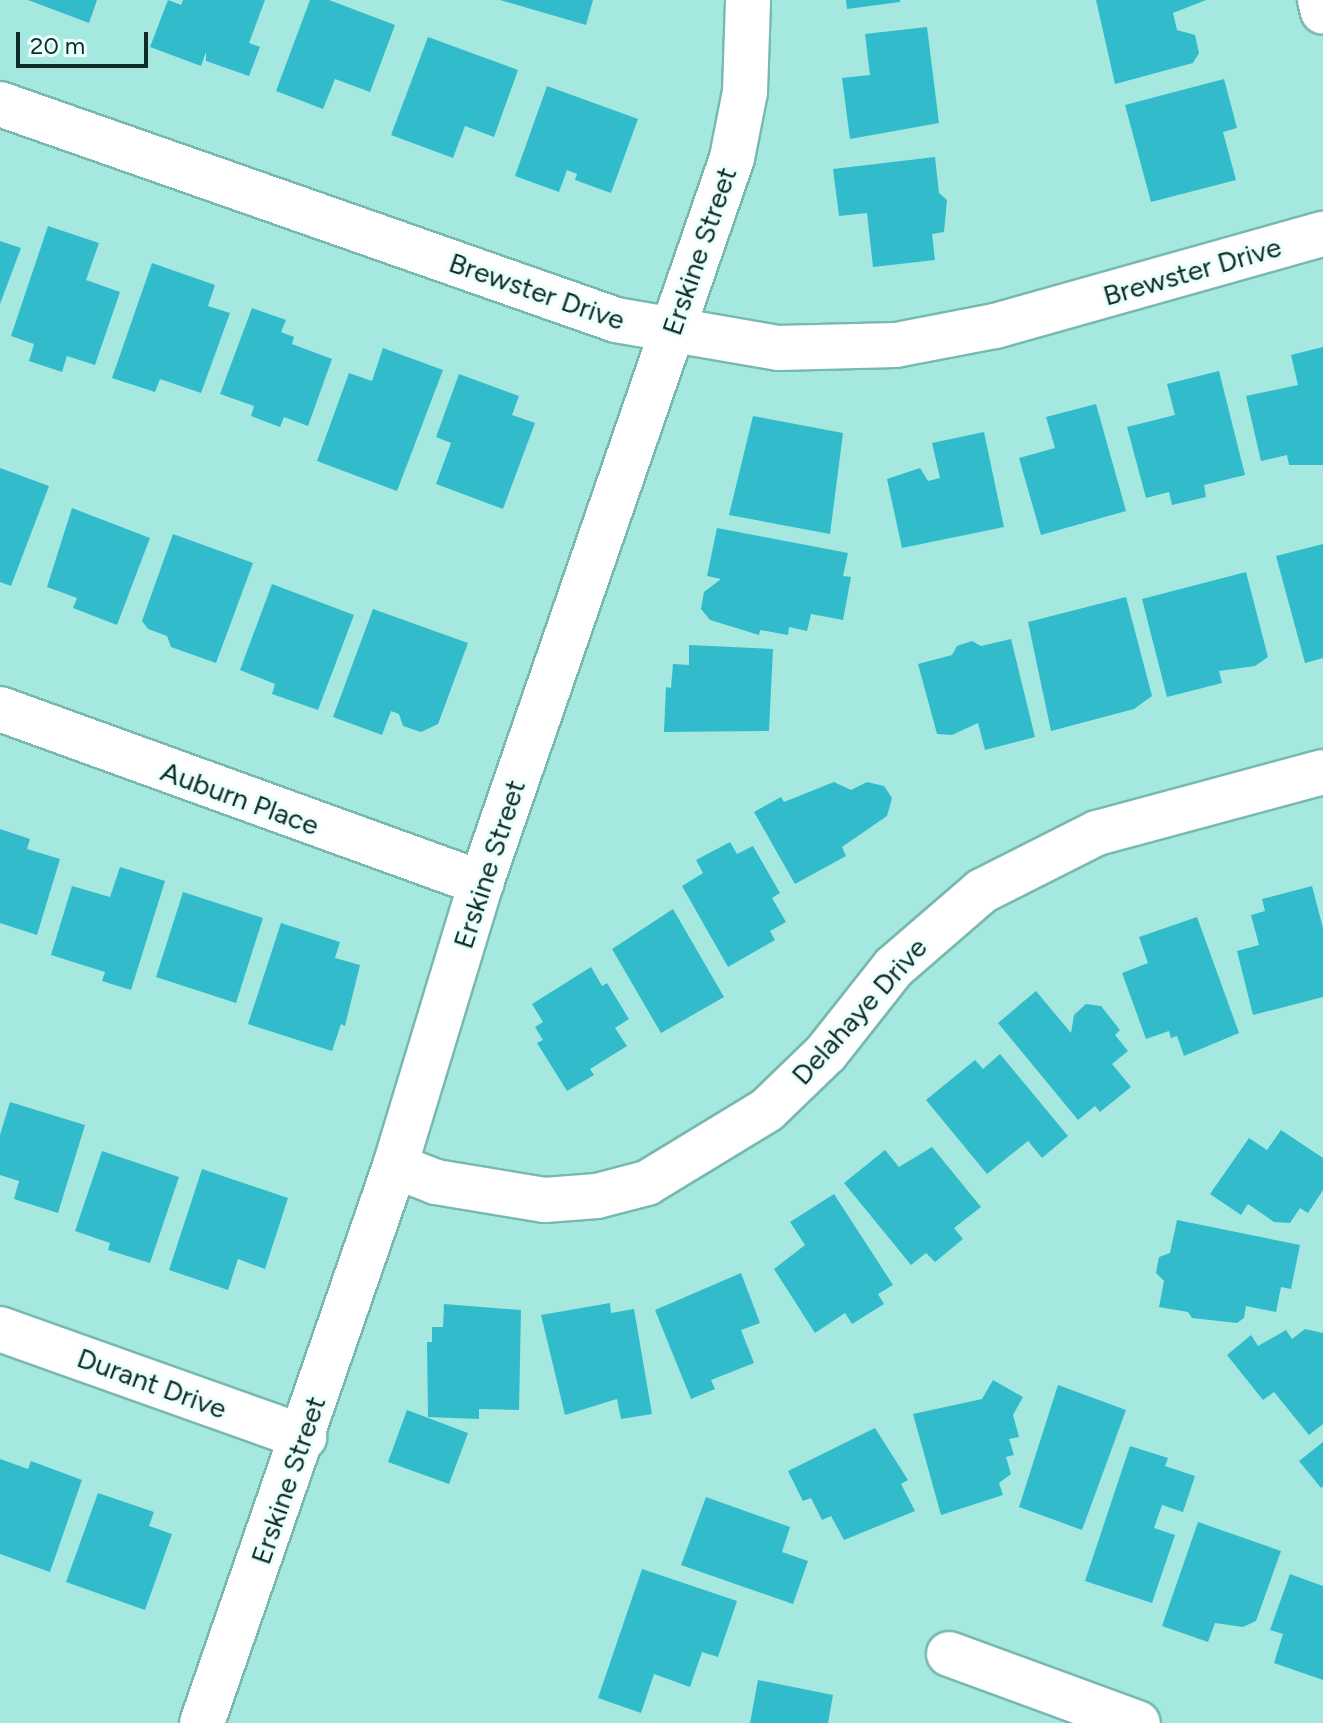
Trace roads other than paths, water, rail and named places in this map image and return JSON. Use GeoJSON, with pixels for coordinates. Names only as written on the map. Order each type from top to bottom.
{"type":"FeatureCollection","features":[{"type":"Feature","properties":{"kind":"street","name":"Erskine Street"},"geometry":{"type":"LineString","coordinates":[[202,1723],[304,1437],[395,1166],[481,883],[732,158],[745,92],[748,0]]}},
{"type":"Feature","properties":{"kind":"street"},"geometry":{"type":"LineString","coordinates":[[1320,0],[1323,12]]}},
{"type":"Feature","properties":{"kind":"street","name":"Brewster Drive"},"geometry":{"type":"LineString","coordinates":[[0,104],[616,320],[778,348],[896,345],[995,326],[1323,234]]}},
{"type":"Feature","properties":{"kind":"street","name":"Auburn Place"},"geometry":{"type":"LineString","coordinates":[[0,709],[481,883]]}},
{"type":"Feature","properties":{"kind":"street","name":"Delahaye Drive"},"geometry":{"type":"LineString","coordinates":[[395,1166],[436,1182],[545,1200],[597,1196],[647,1183],[767,1110],[826,1053],[894,967],[982,891],[1097,833],[1323,772]]}},
{"type":"Feature","properties":{"kind":"street","name":"Durant Drive"},"geometry":{"type":"LineString","coordinates":[[0,1329],[304,1437]]}},
{"type":"Feature","properties":{"kind":"street"},"geometry":{"type":"LineString","coordinates":[[949,1654],[1138,1723]]}}]}
